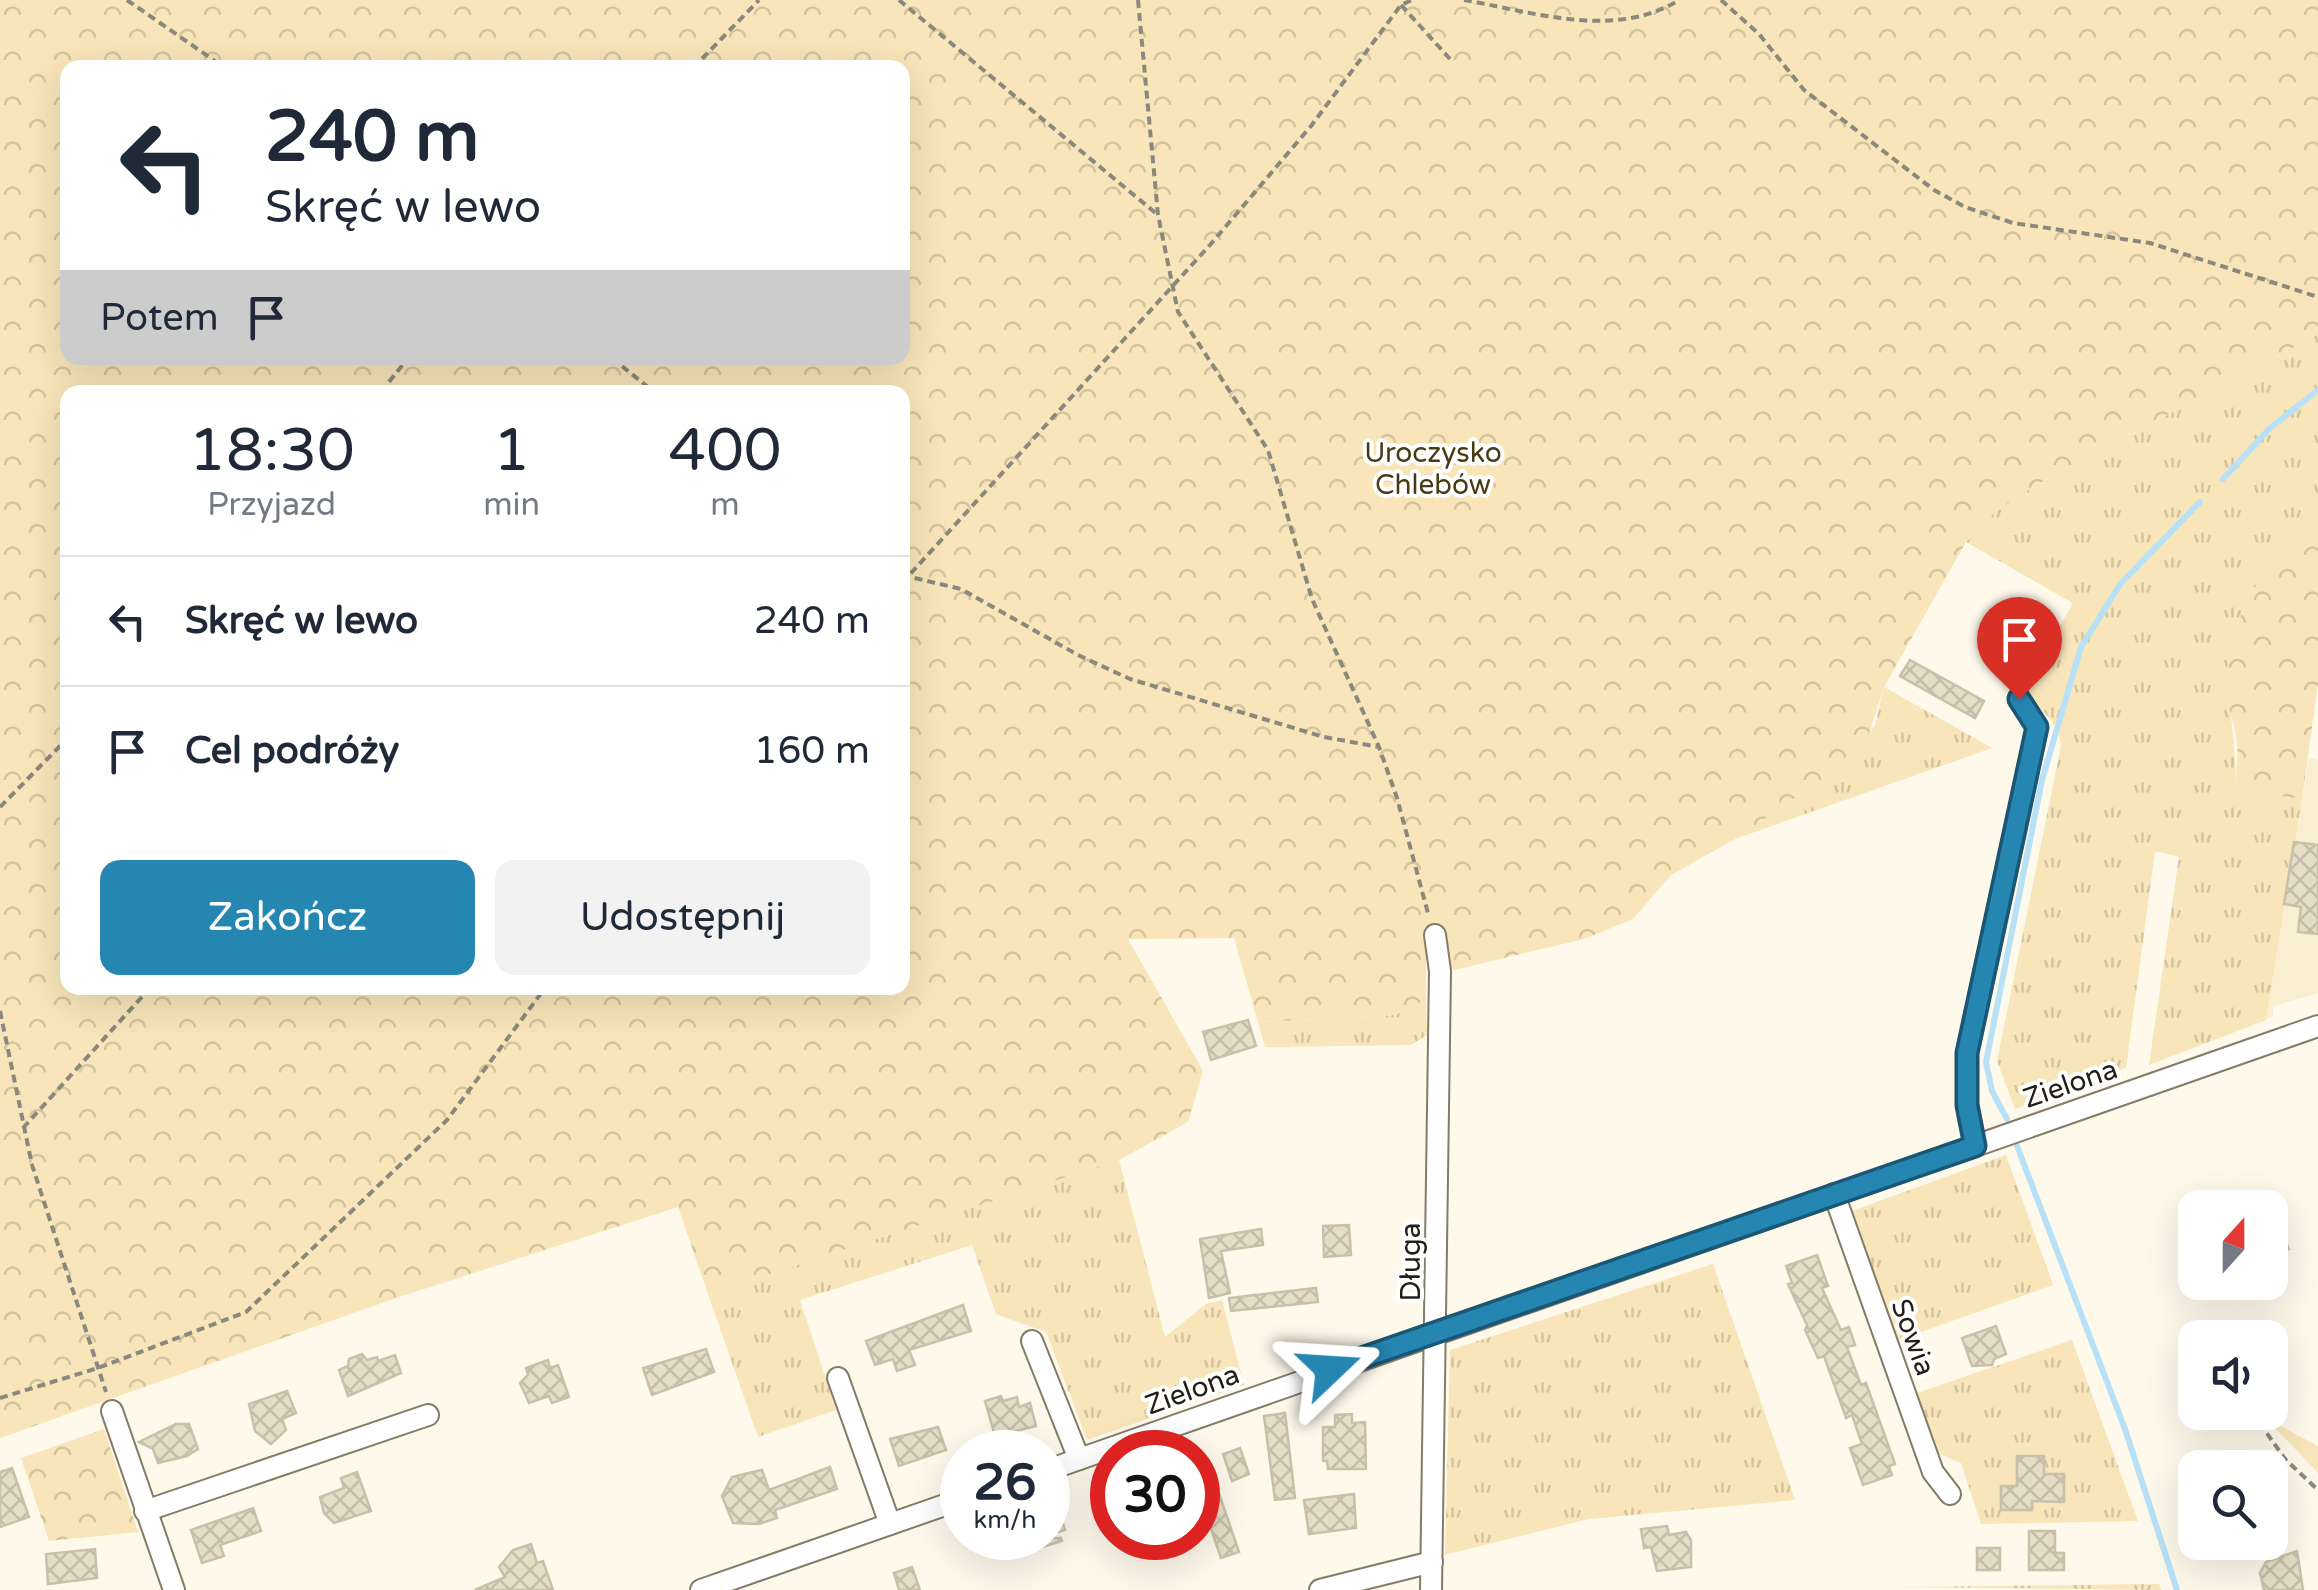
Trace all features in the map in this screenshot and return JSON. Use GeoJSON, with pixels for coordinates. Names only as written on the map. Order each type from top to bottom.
{"type":"FeatureCollection","features":[{"type":"Feature","properties":{"kind":"street"},"geometry":{"type":"LineString","coordinates":[[1975,1146],[1967,1105],[1967,1053],[2037,727],[2019,699]]}},
{"type":"Feature","properties":{"kind":"street","name":"Długa"},"geometry":{"type":"LineString","coordinates":[[1431,1590],[1440,971],[1435,934]]}},
{"type":"Feature","properties":{"kind":"street","name":"Zielona"},"geometry":{"type":"LineString","coordinates":[[1070,1462],[2318,1026]]}},
{"type":"Feature","properties":{"kind":"street","name":"Sowia"},"geometry":{"type":"LineString","coordinates":[[1834,1194],[1933,1472],[1950,1494]]}},
{"type":"Feature","properties":{"kind":"street"},"geometry":{"type":"LineString","coordinates":[[1032,1341],[1079,1459]]}},
{"type":"Feature","properties":{"kind":"street"},"geometry":{"type":"LineString","coordinates":[[838,1378],[890,1524]]}},
{"type":"Feature","properties":{"kind":"street"},"geometry":{"type":"LineString","coordinates":[[112,1411],[174,1590]]}},
{"type":"Feature","properties":{"kind":"street"},"geometry":{"type":"LineString","coordinates":[[145,1510],[428,1416]]}},
{"type":"Feature","properties":{"kind":"street"},"geometry":{"type":"LineString","coordinates":[[701,1590],[940,1507]]}},
{"type":"Feature","properties":{"kind":"street"},"geometry":{"type":"LineString","coordinates":[[1320,1590],[1432,1562]]}},
{"type":"Feature","properties":{"kind":"path"},"geometry":{"type":"LineString","coordinates":[[127,0],[213,60]]}},
{"type":"Feature","properties":{"kind":"path"},"geometry":{"type":"LineString","coordinates":[[702,60],[759,0]]}},
{"type":"Feature","properties":{"kind":"path"},"geometry":{"type":"LineString","coordinates":[[898,0],[1158,215]]}},
{"type":"Feature","properties":{"kind":"path"},"geometry":{"type":"LineString","coordinates":[[1138,0],[1158,215],[1178,312],[1268,450],[1312,599],[1379,748],[1435,934]]}},
{"type":"Feature","properties":{"kind":"path"},"geometry":{"type":"LineString","coordinates":[[910,572],[1171,286],[1310,126],[1400,5],[1412,0]]}},
{"type":"Feature","properties":{"kind":"path"},"geometry":{"type":"LineString","coordinates":[[1464,0],[1568,19],[1610,20],[1656,14],[1678,0]]}},
{"type":"Feature","properties":{"kind":"path"},"geometry":{"type":"LineString","coordinates":[[1721,0],[1759,34],[1804,90],[1934,190],[1965,207],[2014,223],[2150,243],[2318,297]]}},
{"type":"Feature","properties":{"kind":"path"},"geometry":{"type":"LineString","coordinates":[[1400,5],[1450,59]]}},
{"type":"Feature","properties":{"kind":"path"},"geometry":{"type":"LineString","coordinates":[[387,385],[402,365]]}},
{"type":"Feature","properties":{"kind":"path"},"geometry":{"type":"LineString","coordinates":[[621,365],[645,385]]}},
{"type":"Feature","properties":{"kind":"path"},"geometry":{"type":"LineString","coordinates":[[910,577],[961,589],[1078,656],[1130,679],[1324,737],[1379,748]]}},
{"type":"Feature","properties":{"kind":"path"},"geometry":{"type":"LineString","coordinates":[[0,807],[60,746]]}},
{"type":"Feature","properties":{"kind":"path"},"geometry":{"type":"LineString","coordinates":[[23,1128],[144,995]]}},
{"type":"Feature","properties":{"kind":"path"},"geometry":{"type":"LineString","coordinates":[[0,1398],[98,1368],[246,1312],[447,1120],[540,995]]}},
{"type":"Feature","properties":{"kind":"path"},"geometry":{"type":"LineString","coordinates":[[0,1010],[23,1128],[112,1411]]}},
{"type":"Feature","properties":{"kind":"path"},"geometry":{"type":"LineString","coordinates":[[2265,1430],[2285,1459],[2318,1490]]}},
{"type":"Feature","properties":{"kind":"shaded area"},"geometry":{"type":"Polygon","coordinates":[[[2309,758],[2318,760],[2318,993],[2273,1006],[2273,1015],[2266,1020],[2309,758]]]}},
{"type":"Feature","properties":{"kind":"green space","name":"Uroczysko Chlebów"},"geometry":{"type":"Polygon","coordinates":[[[0,0],[2318,0],[2318,334],[2033,487],[1995,512],[1966,542],[1884,687],[1865,746],[1735,839],[1671,875],[1633,919],[1584,939],[1454,970],[1426,937],[1426,996],[1414,1008],[1394,1015],[1258,1022],[1234,938],[1128,939],[1203,1071],[1188,1122],[1119,1160],[708,1294],[678,1207],[396,1298],[0,1438],[0,0]]]}},
{"type":"Feature","properties":{"kind":"green space"},"geometry":{"type":"Polygon","coordinates":[[[2318,334],[2318,528],[2294,546],[2252,601],[2231,652],[2229,676],[2236,790],[2302,799],[2266,1020],[2149,1065],[2179,857],[2155,851],[2126,1068],[2015,1109],[1997,1061],[2061,746],[2053,722],[2022,694],[2073,603],[1966,542],[1995,512],[2033,487],[2318,334]]]}},
{"type":"Feature","properties":{"kind":"green space"},"geometry":{"type":"Polygon","coordinates":[[[2318,528],[2318,684],[2302,799],[2236,790],[2237,743],[2226,690],[2232,642],[2250,596],[2264,574],[2279,556],[2318,528]]]}},
{"type":"Feature","properties":{"kind":"green space"},"geometry":{"type":"Polygon","coordinates":[[[1884,687],[1992,748],[1735,839],[1843,765],[1875,726],[1884,687]]]}},
{"type":"Feature","properties":{"kind":"green space"},"geometry":{"type":"Polygon","coordinates":[[[1426,996],[1427,1035],[1411,1045],[1265,1047],[1258,1022],[1394,1015],[1426,996]]]}},
{"type":"Feature","properties":{"kind":"green space"},"geometry":{"type":"Polygon","coordinates":[[[2006,1155],[2053,1285],[1896,1341],[1849,1212],[2006,1155]]]}},
{"type":"Feature","properties":{"kind":"green space"},"geometry":{"type":"Polygon","coordinates":[[[1119,1160],[1165,1337],[1206,1304],[1222,1300],[1244,1385],[1116,1430],[1090,1430],[1087,1440],[1046,1332],[996,1314],[972,1245],[800,1300],[836,1410],[758,1437],[708,1294],[1119,1160]]]}},
{"type":"Feature","properties":{"kind":"green space"},"geometry":{"type":"Polygon","coordinates":[[[1713,1264],[1795,1500],[1589,1519],[1445,1555],[1450,1350],[1713,1264]]]}},
{"type":"Feature","properties":{"kind":"green space"},"geometry":{"type":"Polygon","coordinates":[[[2072,1340],[2138,1521],[1981,1524],[1961,1463],[1935,1452],[1914,1394],[2072,1340]]]}},
{"type":"Feature","properties":{"kind":"green space"},"geometry":{"type":"Polygon","coordinates":[[[104,1429],[138,1532],[49,1541],[21,1458],[104,1429]]]}},
{"type":"Feature","properties":{"kind":"green space"},"geometry":{"type":"Polygon","coordinates":[[[2277,1430],[2288,1430],[2318,1446],[2318,1473],[2277,1430]]]}},
{"type":"Feature","properties":{"kind":"green space"},"geometry":{"type":"Polygon","coordinates":[[[2159,1584],[2161,1590],[1900,1587],[2159,1584]]]}},
{"type":"Feature","properties":{"kind":"building"},"geometry":{"type":"Polygon","coordinates":[[[1910,660],[1984,701],[1975,718],[1900,676],[1910,660]]]}},
{"type":"Feature","properties":{"kind":"building"},"geometry":{"type":"Polygon","coordinates":[[[2294,842],[2318,845],[2318,934],[2298,932],[2301,907],[2284,904],[2294,842]]]}},
{"type":"Feature","properties":{"kind":"building"},"geometry":{"type":"Polygon","coordinates":[[[1248,1020],[1256,1046],[1211,1060],[1203,1032],[1248,1020]]]}},
{"type":"Feature","properties":{"kind":"building"},"geometry":{"type":"Polygon","coordinates":[[[1349,1225],[1351,1255],[1324,1257],[1323,1226],[1349,1225]]]}},
{"type":"Feature","properties":{"kind":"building"},"geometry":{"type":"Polygon","coordinates":[[[1261,1229],[1263,1245],[1221,1251],[1230,1293],[1209,1298],[1200,1239],[1261,1229]]]}},
{"type":"Feature","properties":{"kind":"building"},"geometry":{"type":"Polygon","coordinates":[[[1817,1255],[1828,1286],[1822,1288],[1841,1330],[1849,1327],[1855,1345],[1847,1347],[1861,1385],[1866,1383],[1895,1464],[1889,1466],[1892,1475],[1863,1485],[1850,1448],[1862,1444],[1852,1415],[1846,1418],[1824,1356],[1818,1358],[1788,1284],[1792,1283],[1786,1266],[1817,1255]]]}},
{"type":"Feature","properties":{"kind":"building"},"geometry":{"type":"Polygon","coordinates":[[[1316,1288],[1318,1302],[1231,1311],[1229,1298],[1316,1288]]]}},
{"type":"Feature","properties":{"kind":"building"},"geometry":{"type":"Polygon","coordinates":[[[963,1305],[971,1331],[909,1350],[915,1365],[897,1371],[893,1359],[875,1365],[866,1341],[963,1305]]]}},
{"type":"Feature","properties":{"kind":"building"},"geometry":{"type":"Polygon","coordinates":[[[1996,1326],[2006,1354],[1994,1359],[1992,1365],[1972,1366],[1962,1338],[1996,1326]]]}},
{"type":"Feature","properties":{"kind":"building"},"geometry":{"type":"Polygon","coordinates":[[[706,1349],[714,1372],[652,1395],[643,1368],[706,1349]]]}},
{"type":"Feature","properties":{"kind":"building"},"geometry":{"type":"Polygon","coordinates":[[[362,1354],[367,1360],[377,1357],[378,1361],[395,1355],[401,1373],[348,1396],[339,1370],[348,1366],[349,1359],[362,1354]]]}},
{"type":"Feature","properties":{"kind":"building"},"geometry":{"type":"Polygon","coordinates":[[[548,1360],[550,1368],[558,1365],[569,1397],[552,1403],[549,1396],[529,1403],[520,1383],[528,1375],[526,1368],[548,1360]]]}},
{"type":"Feature","properties":{"kind":"building"},"geometry":{"type":"Polygon","coordinates":[[[287,1391],[296,1413],[282,1419],[286,1430],[271,1444],[255,1431],[249,1404],[287,1391]]]}},
{"type":"Feature","properties":{"kind":"building"},"geometry":{"type":"Polygon","coordinates":[[[1001,1396],[1003,1401],[1017,1397],[1019,1407],[1030,1403],[1036,1426],[993,1430],[985,1401],[1001,1396]]]}},
{"type":"Feature","properties":{"kind":"building"},"geometry":{"type":"Polygon","coordinates":[[[1285,1413],[1295,1498],[1275,1500],[1264,1416],[1285,1413]]]}},
{"type":"Feature","properties":{"kind":"building"},"geometry":{"type":"Polygon","coordinates":[[[1352,1414],[1352,1423],[1365,1422],[1366,1469],[1328,1469],[1327,1461],[1323,1461],[1323,1427],[1335,1427],[1335,1415],[1352,1414]]]}},
{"type":"Feature","properties":{"kind":"building"},"geometry":{"type":"Polygon","coordinates":[[[176,1424],[189,1424],[198,1449],[158,1463],[153,1449],[139,1442],[176,1424]]]}},
{"type":"Feature","properties":{"kind":"building"},"geometry":{"type":"Polygon","coordinates":[[[938,1427],[940,1452],[899,1466],[890,1439],[938,1427]]]}},
{"type":"Feature","properties":{"kind":"building"},"geometry":{"type":"Polygon","coordinates":[[[1240,1448],[1249,1474],[1232,1481],[1223,1454],[1240,1448]]]}},
{"type":"Feature","properties":{"kind":"building"},"geometry":{"type":"Polygon","coordinates":[[[2017,1456],[2044,1456],[2044,1474],[2064,1474],[2064,1502],[2032,1501],[2032,1510],[2001,1510],[2001,1486],[2017,1486],[2017,1456]]]}},
{"type":"Feature","properties":{"kind":"building"},"geometry":{"type":"Polygon","coordinates":[[[830,1467],[837,1489],[775,1510],[777,1518],[759,1524],[733,1523],[722,1496],[732,1477],[762,1470],[769,1490],[830,1467]]]}},
{"type":"Feature","properties":{"kind":"building"},"geometry":{"type":"Polygon","coordinates":[[[12,1468],[29,1517],[0,1527],[0,1472],[12,1468]]]}},
{"type":"Feature","properties":{"kind":"building"},"geometry":{"type":"Polygon","coordinates":[[[357,1472],[371,1511],[334,1523],[324,1513],[320,1497],[344,1488],[341,1478],[357,1472]]]}},
{"type":"Feature","properties":{"kind":"building"},"geometry":{"type":"Polygon","coordinates":[[[1354,1494],[1356,1528],[1309,1534],[1304,1500],[1354,1494]]]}},
{"type":"Feature","properties":{"kind":"building"},"geometry":{"type":"Polygon","coordinates":[[[1220,1496],[1239,1552],[1221,1558],[1220,1555],[1220,1496]]]}},
{"type":"Feature","properties":{"kind":"building"},"geometry":{"type":"Polygon","coordinates":[[[253,1508],[261,1531],[220,1545],[224,1556],[202,1563],[191,1530],[253,1508]]]}},
{"type":"Feature","properties":{"kind":"building"},"geometry":{"type":"Polygon","coordinates":[[[1667,1526],[1669,1535],[1686,1532],[1691,1540],[1691,1567],[1657,1571],[1651,1547],[1644,1548],[1641,1529],[1667,1526]]]}},
{"type":"Feature","properties":{"kind":"building"},"geometry":{"type":"Polygon","coordinates":[[[2029,1531],[2055,1531],[2055,1553],[2064,1553],[2064,1570],[2029,1570],[2029,1531]]]}},
{"type":"Feature","properties":{"kind":"building"},"geometry":{"type":"Polygon","coordinates":[[[531,1544],[537,1563],[543,1561],[553,1590],[475,1590],[505,1577],[499,1567],[513,1550],[531,1544]]]}},
{"type":"Feature","properties":{"kind":"building"},"geometry":{"type":"Polygon","coordinates":[[[1977,1548],[2000,1548],[2000,1570],[1977,1570],[1977,1548]]]}},
{"type":"Feature","properties":{"kind":"building"},"geometry":{"type":"Polygon","coordinates":[[[95,1549],[97,1578],[48,1584],[46,1554],[95,1549]]]}},
{"type":"Feature","properties":{"kind":"building"},"geometry":{"type":"Polygon","coordinates":[[[2297,1551],[2303,1590],[2264,1590],[2260,1573],[2266,1562],[2288,1560],[2288,1554],[2297,1551]]]}},
{"type":"Feature","properties":{"kind":"building"},"geometry":{"type":"Polygon","coordinates":[[[912,1567],[920,1590],[899,1590],[894,1573],[912,1567]]]}},
{"type":"Feature","properties":{"kind":"waterway"},"geometry":{"type":"LineString","coordinates":[[2223,479],[2270,428],[2318,390]]}},
{"type":"Feature","properties":{"kind":"waterway"},"geometry":{"type":"LineString","coordinates":[[2007,1119],[1992,1091],[1986,1062],[2042,780],[2081,647],[2121,583],[2200,502]]}},
{"type":"Feature","properties":{"kind":"waterway"},"geometry":{"type":"LineString","coordinates":[[2017,1146],[2125,1429],[2177,1590]]}},
{"type":"Feature","properties":{"kind":"route"},"geometry":{"type":"LineString","coordinates":[[1330,1369],[1975,1146],[1967,1105],[1967,1053],[2037,727],[2019,699]]}}]}
